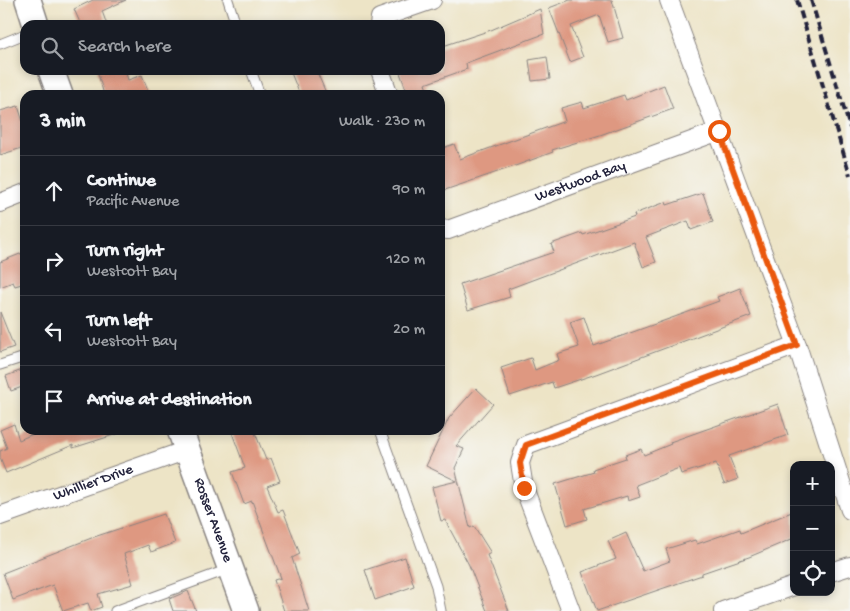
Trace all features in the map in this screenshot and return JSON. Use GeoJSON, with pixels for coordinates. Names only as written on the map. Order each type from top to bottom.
{"type":"FeatureCollection","features":[{"type":"Feature","properties":{"kind":"street"},"geometry":{"type":"LineString","coordinates":[[28,0],[34,20]]}},
{"type":"Feature","properties":{"kind":"street"},"geometry":{"type":"LineString","coordinates":[[380,20],[380,18],[432,0]]}},
{"type":"Feature","properties":{"kind":"street"},"geometry":{"type":"LineString","coordinates":[[669,0],[797,345],[850,510]]}},
{"type":"Feature","properties":{"kind":"street"},"geometry":{"type":"LineString","coordinates":[[53,75],[58,90]]}},
{"type":"Feature","properties":{"kind":"street"},"geometry":{"type":"LineString","coordinates":[[382,75],[387,90]]}},
{"type":"Feature","properties":{"kind":"street","name":"Westwood Bay"},"geometry":{"type":"LineString","coordinates":[[445,230],[719,131]]}},
{"type":"Feature","properties":{"kind":"street"},"geometry":{"type":"LineString","coordinates":[[0,203],[20,195]]}},
{"type":"Feature","properties":{"kind":"street"},"geometry":{"type":"LineString","coordinates":[[570,611],[524,488],[520,463],[526,445],[797,345]]}},
{"type":"Feature","properties":{"kind":"street","name":"Whillier Drive"},"geometry":{"type":"LineString","coordinates":[[0,516],[184,440]]}},
{"type":"Feature","properties":{"kind":"street","name":"Rosser Avenue"},"geometry":{"type":"LineString","coordinates":[[184,440],[246,611]]}},
{"type":"Feature","properties":{"kind":"street"},"geometry":{"type":"LineString","coordinates":[[835,571],[850,566]]}},
{"type":"Feature","properties":{"kind":"street"},"geometry":{"type":"LineString","coordinates":[[723,611],[790,587]]}},
{"type":"Feature","properties":{"kind":"lane"},"geometry":{"type":"LineString","coordinates":[[228,0],[234,20]]}},
{"type":"Feature","properties":{"kind":"lane"},"geometry":{"type":"LineString","coordinates":[[0,44],[20,36]]}},
{"type":"Feature","properties":{"kind":"lane"},"geometry":{"type":"LineString","coordinates":[[253,75],[258,90]]}},
{"type":"Feature","properties":{"kind":"lane"},"geometry":{"type":"LineString","coordinates":[[0,365],[20,359]]}},
{"type":"Feature","properties":{"kind":"lane"},"geometry":{"type":"LineString","coordinates":[[382,435],[436,586],[441,611]]}},
{"type":"Feature","properties":{"kind":"lane"},"geometry":{"type":"LineString","coordinates":[[115,611],[230,568]]}},
{"type":"Feature","properties":{"kind":"building"},"geometry":{"type":"Polygon","coordinates":[[[93,0],[126,0],[102,11],[105,20],[79,20],[74,9],[93,0]]]}},
{"type":"Feature","properties":{"kind":"building"},"geometry":{"type":"Polygon","coordinates":[[[570,0],[612,0],[623,38],[608,42],[599,15],[571,26],[583,57],[570,62],[549,8],[570,0]]]}},
{"type":"Feature","properties":{"kind":"building"},"geometry":{"type":"Polygon","coordinates":[[[540,9],[544,34],[466,63],[467,69],[425,84],[427,90],[406,90],[401,75],[445,75],[445,45],[491,30],[540,9]]]}},
{"type":"Feature","properties":{"kind":"building"},"geometry":{"type":"Polygon","coordinates":[[[547,57],[550,79],[532,81],[529,60],[547,57]]]}},
{"type":"Feature","properties":{"kind":"building"},"geometry":{"type":"Polygon","coordinates":[[[98,75],[126,75],[128,80],[142,75],[148,90],[103,90],[98,75]]]}},
{"type":"Feature","properties":{"kind":"building"},"geometry":{"type":"Polygon","coordinates":[[[292,75],[318,75],[325,90],[298,90],[292,75]]]}},
{"type":"Feature","properties":{"kind":"building"},"geometry":{"type":"Polygon","coordinates":[[[664,85],[673,109],[552,150],[553,152],[445,190],[445,147],[454,144],[460,159],[565,121],[561,108],[582,102],[584,108],[624,95],[626,100],[664,85]]]}},
{"type":"Feature","properties":{"kind":"building"},"geometry":{"type":"Polygon","coordinates":[[[18,106],[20,112],[20,149],[0,155],[0,111],[18,106]]]}},
{"type":"Feature","properties":{"kind":"building"},"geometry":{"type":"Polygon","coordinates":[[[703,193],[713,222],[691,230],[688,221],[646,237],[656,262],[643,267],[634,242],[508,289],[510,297],[468,310],[460,284],[554,252],[551,244],[635,217],[634,214],[666,202],[667,205],[703,193]]]}},
{"type":"Feature","properties":{"kind":"building"},"geometry":{"type":"Polygon","coordinates":[[[20,254],[20,284],[15,286],[13,282],[0,287],[0,262],[20,254]]]}},
{"type":"Feature","properties":{"kind":"building"},"geometry":{"type":"Polygon","coordinates":[[[740,288],[751,316],[554,388],[552,382],[510,396],[501,368],[531,358],[535,370],[559,360],[557,354],[579,347],[570,322],[584,317],[594,346],[719,301],[717,297],[740,288]]]}},
{"type":"Feature","properties":{"kind":"building"},"geometry":{"type":"Polygon","coordinates":[[[0,312],[14,347],[0,352],[0,312]]]}},
{"type":"Feature","properties":{"kind":"building"},"geometry":{"type":"Polygon","coordinates":[[[20,371],[20,388],[11,391],[6,376],[20,371]]]}},
{"type":"Feature","properties":{"kind":"building"},"geometry":{"type":"Polygon","coordinates":[[[476,388],[493,404],[456,446],[464,449],[455,468],[470,528],[474,526],[491,553],[487,555],[509,611],[487,611],[469,565],[445,520],[441,521],[432,487],[457,481],[426,466],[441,435],[445,435],[445,426],[449,418],[476,388]]]}},
{"type":"Feature","properties":{"kind":"building"},"geometry":{"type":"Polygon","coordinates":[[[778,404],[788,435],[729,456],[738,479],[724,484],[716,463],[681,474],[679,468],[636,485],[640,497],[628,501],[627,496],[584,509],[587,519],[567,525],[555,484],[594,472],[593,469],[626,458],[625,455],[641,449],[644,455],[671,444],[670,442],[778,404]]]}},
{"type":"Feature","properties":{"kind":"building"},"geometry":{"type":"Polygon","coordinates":[[[14,424],[19,440],[30,435],[114,435],[73,448],[73,445],[6,473],[0,458],[0,451],[7,448],[0,430],[14,424]]]}},
{"type":"Feature","properties":{"kind":"building"},"geometry":{"type":"Polygon","coordinates":[[[233,435],[256,435],[266,460],[271,458],[280,481],[267,486],[278,512],[283,510],[300,554],[292,558],[309,611],[284,611],[274,580],[281,578],[252,501],[244,504],[232,472],[245,468],[233,435]]]}},
{"type":"Feature","properties":{"kind":"building"},"geometry":{"type":"Polygon","coordinates":[[[790,513],[790,540],[749,557],[702,573],[702,575],[597,611],[582,572],[616,559],[608,541],[626,533],[643,571],[670,561],[666,549],[695,540],[697,544],[740,529],[741,533],[790,513]]]}},
{"type":"Feature","properties":{"kind":"building"},"geometry":{"type":"Polygon","coordinates":[[[164,514],[175,543],[151,552],[148,545],[124,554],[133,584],[98,594],[102,607],[91,611],[88,603],[63,611],[53,585],[13,600],[3,573],[94,537],[164,514]]]}},
{"type":"Feature","properties":{"kind":"building"},"geometry":{"type":"Polygon","coordinates":[[[405,557],[414,586],[375,600],[365,570],[405,557]]]}},
{"type":"Feature","properties":{"kind":"building"},"geometry":{"type":"Polygon","coordinates":[[[188,591],[196,611],[173,611],[169,599],[188,591]]]}},
{"type":"Feature","properties":{"kind":"railway"},"geometry":{"type":"LineString","coordinates":[[797,0],[850,175]]}},
{"type":"Feature","properties":{"kind":"railway"},"geometry":{"type":"LineString","coordinates":[[811,0],[850,128]]}},
{"type":"Feature","properties":{"kind":"route"},"geometry":{"type":"LineString","coordinates":[[524,488],[520,463],[526,445],[797,345],[719,131]]}}]}
